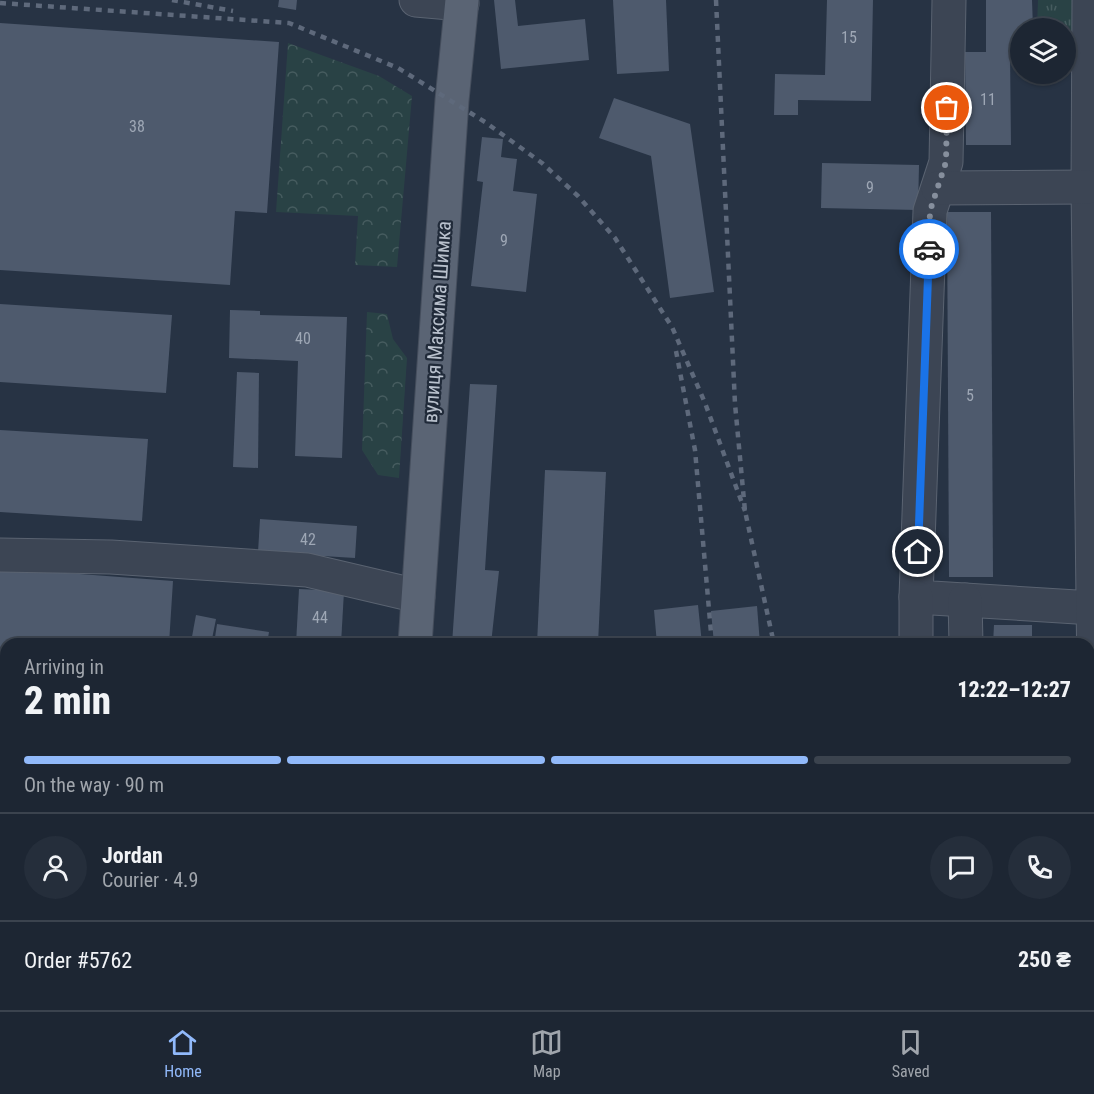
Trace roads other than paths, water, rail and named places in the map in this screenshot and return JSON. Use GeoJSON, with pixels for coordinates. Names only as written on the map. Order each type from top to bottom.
{"type":"FeatureCollection","features":[{"type":"Feature","properties":{"kind":"main road","name":"вулиця Максима Шимка"},"geometry":{"type":"LineString","coordinates":[[415,638],[452,100],[462,2]]}},
{"type":"Feature","properties":{"kind":"street"},"geometry":{"type":"LineString","coordinates":[[416,0],[462,2]]}},
{"type":"Feature","properties":{"kind":"street"},"geometry":{"type":"LineString","coordinates":[[916,638],[930,211],[946,162],[949,0]]}},
{"type":"Feature","properties":{"kind":"street"},"geometry":{"type":"LineString","coordinates":[[1089,0],[1088,187],[1093,638]]}},
{"type":"Feature","properties":{"kind":"street"},"geometry":{"type":"LineString","coordinates":[[938,188],[1088,187]]}},
{"type":"Feature","properties":{"kind":"street"},"geometry":{"type":"LineString","coordinates":[[0,555],[111,557],[307,570],[418,596]]}},
{"type":"Feature","properties":{"kind":"street"},"geometry":{"type":"LineString","coordinates":[[916,597],[1093,608]]}},
{"type":"Feature","properties":{"kind":"street"},"geometry":{"type":"LineString","coordinates":[[965,600],[966,638]]}},
{"type":"Feature","properties":{"kind":"railway"},"geometry":{"type":"LineString","coordinates":[[172,0],[233,11]]}},
{"type":"Feature","properties":{"kind":"railway"},"geometry":{"type":"LineString","coordinates":[[716,0],[735,404],[745,511],[773,638]]}},
{"type":"Feature","properties":{"kind":"railway"},"geometry":{"type":"LineString","coordinates":[[0,3],[289,23],[398,68],[485,122],[542,163],[578,196],[615,238],[672,327],[705,403],[745,511]]}},
{"type":"Feature","properties":{"kind":"railway"},"geometry":{"type":"LineString","coordinates":[[676,351],[695,450],[711,638]]}}]}
